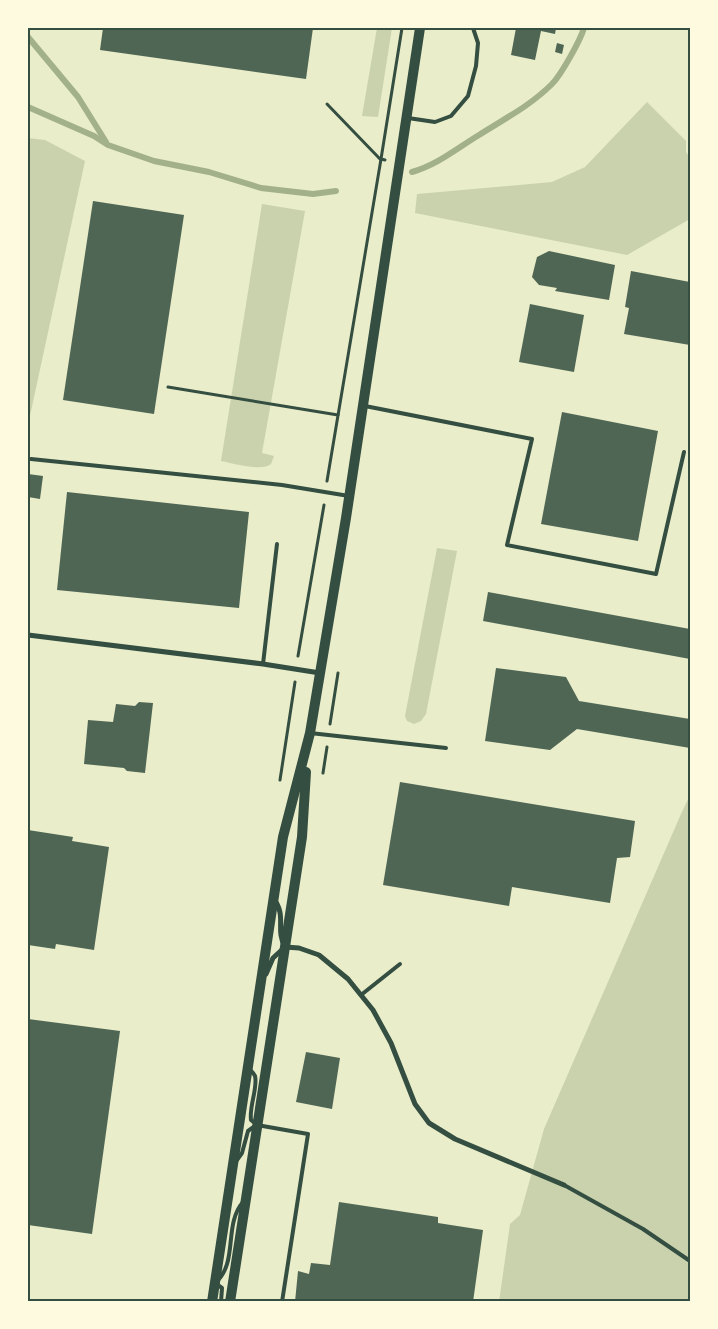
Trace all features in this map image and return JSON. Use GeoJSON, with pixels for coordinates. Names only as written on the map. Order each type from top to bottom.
{"type":"FeatureCollection","features":[{"type":"Feature","properties":{"kind":"main road"},"geometry":{"type":"LineString","coordinates":[[212,1302],[284,837],[310,734],[349,496],[420,28]]}},
{"type":"Feature","properties":{"kind":"main road"},"geometry":{"type":"LineString","coordinates":[[230,1302],[302,837],[307,748]]}},
{"type":"Feature","properties":{"kind":"street"},"geometry":{"type":"LineString","coordinates":[[28,635],[263,664],[320,673]]}},
{"type":"Feature","properties":{"kind":"street"},"geometry":{"type":"LineString","coordinates":[[274,899],[281,912],[280,934],[285,947]]}},
{"type":"Feature","properties":{"kind":"street"},"geometry":{"type":"LineString","coordinates":[[262,980],[273,958],[285,947],[299,948],[319,955],[348,979],[378,1018],[391,1044],[415,1104],[429,1123],[455,1139],[564,1185]]}},
{"type":"Feature","properties":{"kind":"lane"},"geometry":{"type":"LineString","coordinates":[[406,117],[435,122],[451,116],[468,96],[476,66],[478,43],[473,28]]}},
{"type":"Feature","properties":{"kind":"lane"},"geometry":{"type":"LineString","coordinates":[[363,406],[532,438],[507,545],[656,574],[684,452]]}},
{"type":"Feature","properties":{"kind":"lane"},"geometry":{"type":"LineString","coordinates":[[31,459],[282,485],[349,496]]}},
{"type":"Feature","properties":{"kind":"lane"},"geometry":{"type":"LineString","coordinates":[[263,664],[277,544]]}},
{"type":"Feature","properties":{"kind":"lane"},"geometry":{"type":"LineString","coordinates":[[310,734],[446,748]]}},
{"type":"Feature","properties":{"kind":"lane"},"geometry":{"type":"LineString","coordinates":[[361,994],[400,964]]}},
{"type":"Feature","properties":{"kind":"lane"},"geometry":{"type":"LineString","coordinates":[[248,1068],[255,1076],[250,1112],[251,1120],[257,1125],[308,1134],[282,1302]]}},
{"type":"Feature","properties":{"kind":"lane"},"geometry":{"type":"LineString","coordinates":[[232,1167],[242,1153],[248,1130],[257,1125]]}},
{"type":"Feature","properties":{"kind":"lane"},"geometry":{"type":"LineString","coordinates":[[564,1185],[643,1229],[690,1261]]}},
{"type":"Feature","properties":{"kind":"lane"},"geometry":{"type":"LineString","coordinates":[[221,1302],[222,1288],[215,1283],[223,1277],[227,1267],[233,1220],[238,1208],[246,1199]]}},
{"type":"Feature","properties":{"kind":"path"},"geometry":{"type":"LineString","coordinates":[[279,782],[402,28]]}},
{"type":"Feature","properties":{"kind":"path"},"geometry":{"type":"LineString","coordinates":[[327,104],[381,159],[400,163]]}},
{"type":"Feature","properties":{"kind":"path"},"geometry":{"type":"LineString","coordinates":[[168,387],[338,415]]}},
{"type":"Feature","properties":{"kind":"green space"},"geometry":{"type":"Polygon","coordinates":[[[377,28],[392,28],[378,117],[362,116],[377,28]]]}},
{"type":"Feature","properties":{"kind":"green space"},"geometry":{"type":"Polygon","coordinates":[[[647,102],[686,141],[686,152],[690,158],[690,219],[627,255],[415,213],[417,194],[552,182],[585,167],[647,102]]]}},
{"type":"Feature","properties":{"kind":"green space"},"geometry":{"type":"Polygon","coordinates":[[[28,138],[45,140],[85,161],[28,425],[28,138]]]}},
{"type":"Feature","properties":{"kind":"green space"},"geometry":{"type":"Polygon","coordinates":[[[262,204],[305,211],[262,453],[274,456],[271,464],[254,467],[221,461],[262,204]]]}},
{"type":"Feature","properties":{"kind":"green space"},"geometry":{"type":"Polygon","coordinates":[[[437,548],[457,551],[426,714],[421,721],[414,724],[407,721],[405,716],[437,548]]]}},
{"type":"Feature","properties":{"kind":"green space"},"geometry":{"type":"Polygon","coordinates":[[[690,795],[690,1301],[499,1302],[510,1224],[520,1215],[544,1129],[690,795]]]}},
{"type":"Feature","properties":{"kind":"building"},"geometry":{"type":"Polygon","coordinates":[[[103,28],[313,28],[306,79],[100,50],[103,28]]]}},
{"type":"Feature","properties":{"kind":"building"},"geometry":{"type":"Polygon","coordinates":[[[516,28],[556,28],[555,34],[541,31],[535,60],[511,55],[516,28]]]}},
{"type":"Feature","properties":{"kind":"building"},"geometry":{"type":"Polygon","coordinates":[[[557,43],[564,45],[562,54],[555,52],[557,43]]]}},
{"type":"Feature","properties":{"kind":"building"},"geometry":{"type":"Polygon","coordinates":[[[93,201],[184,215],[154,414],[63,400],[93,201]]]}},
{"type":"Feature","properties":{"kind":"building"},"geometry":{"type":"Polygon","coordinates":[[[549,251],[615,265],[609,300],[555,291],[557,288],[539,285],[532,277],[537,257],[549,251]]]}},
{"type":"Feature","properties":{"kind":"building"},"geometry":{"type":"Polygon","coordinates":[[[631,271],[690,282],[690,345],[624,334],[629,308],[625,307],[631,271]]]}},
{"type":"Feature","properties":{"kind":"building"},"geometry":{"type":"Polygon","coordinates":[[[530,304],[584,315],[574,372],[519,362],[530,304]]]}},
{"type":"Feature","properties":{"kind":"building"},"geometry":{"type":"Polygon","coordinates":[[[562,412],[658,431],[638,541],[541,524],[562,412]]]}},
{"type":"Feature","properties":{"kind":"building"},"geometry":{"type":"Polygon","coordinates":[[[28,474],[43,476],[40,499],[28,497],[28,474]]]}},
{"type":"Feature","properties":{"kind":"building"},"geometry":{"type":"Polygon","coordinates":[[[67,492],[249,512],[239,608],[57,590],[67,492]]]}},
{"type":"Feature","properties":{"kind":"building"},"geometry":{"type":"Polygon","coordinates":[[[488,592],[690,629],[690,659],[483,621],[488,592]]]}},
{"type":"Feature","properties":{"kind":"building"},"geometry":{"type":"Polygon","coordinates":[[[496,668],[566,677],[579,701],[690,719],[690,748],[577,729],[550,750],[485,741],[496,668]]]}},
{"type":"Feature","properties":{"kind":"building"},"geometry":{"type":"Polygon","coordinates":[[[139,702],[153,703],[145,773],[127,771],[124,768],[84,764],[88,720],[113,722],[116,704],[135,706],[139,702]]]}},
{"type":"Feature","properties":{"kind":"building"},"geometry":{"type":"Polygon","coordinates":[[[400,782],[635,821],[630,857],[617,858],[610,903],[512,887],[509,906],[383,885],[400,782]]]}},
{"type":"Feature","properties":{"kind":"building"},"geometry":{"type":"Polygon","coordinates":[[[28,830],[73,837],[72,841],[109,847],[94,950],[56,944],[55,949],[28,945],[28,830]]]}},
{"type":"Feature","properties":{"kind":"building"},"geometry":{"type":"Polygon","coordinates":[[[28,1019],[120,1031],[92,1234],[28,1225],[28,1019]]]}},
{"type":"Feature","properties":{"kind":"building"},"geometry":{"type":"Polygon","coordinates":[[[306,1052],[340,1058],[332,1109],[296,1102],[306,1052]]]}},
{"type":"Feature","properties":{"kind":"building"},"geometry":{"type":"Polygon","coordinates":[[[339,1202],[438,1217],[438,1223],[483,1230],[473,1302],[295,1302],[298,1271],[309,1274],[311,1263],[330,1265],[339,1202]]]}},
{"type":"Feature","properties":{"kind":"waterway"},"geometry":{"type":"LineString","coordinates":[[412,172],[446,156],[517,112],[544,92],[556,80],[565,66],[584,28]]}},
{"type":"Feature","properties":{"kind":"waterway"},"geometry":{"type":"LineString","coordinates":[[28,37],[78,97],[106,142]]}},
{"type":"Feature","properties":{"kind":"waterway"},"geometry":{"type":"LineString","coordinates":[[28,107],[94,136],[108,145],[154,161],[209,172],[261,188],[313,194],[336,191]]}}]}
